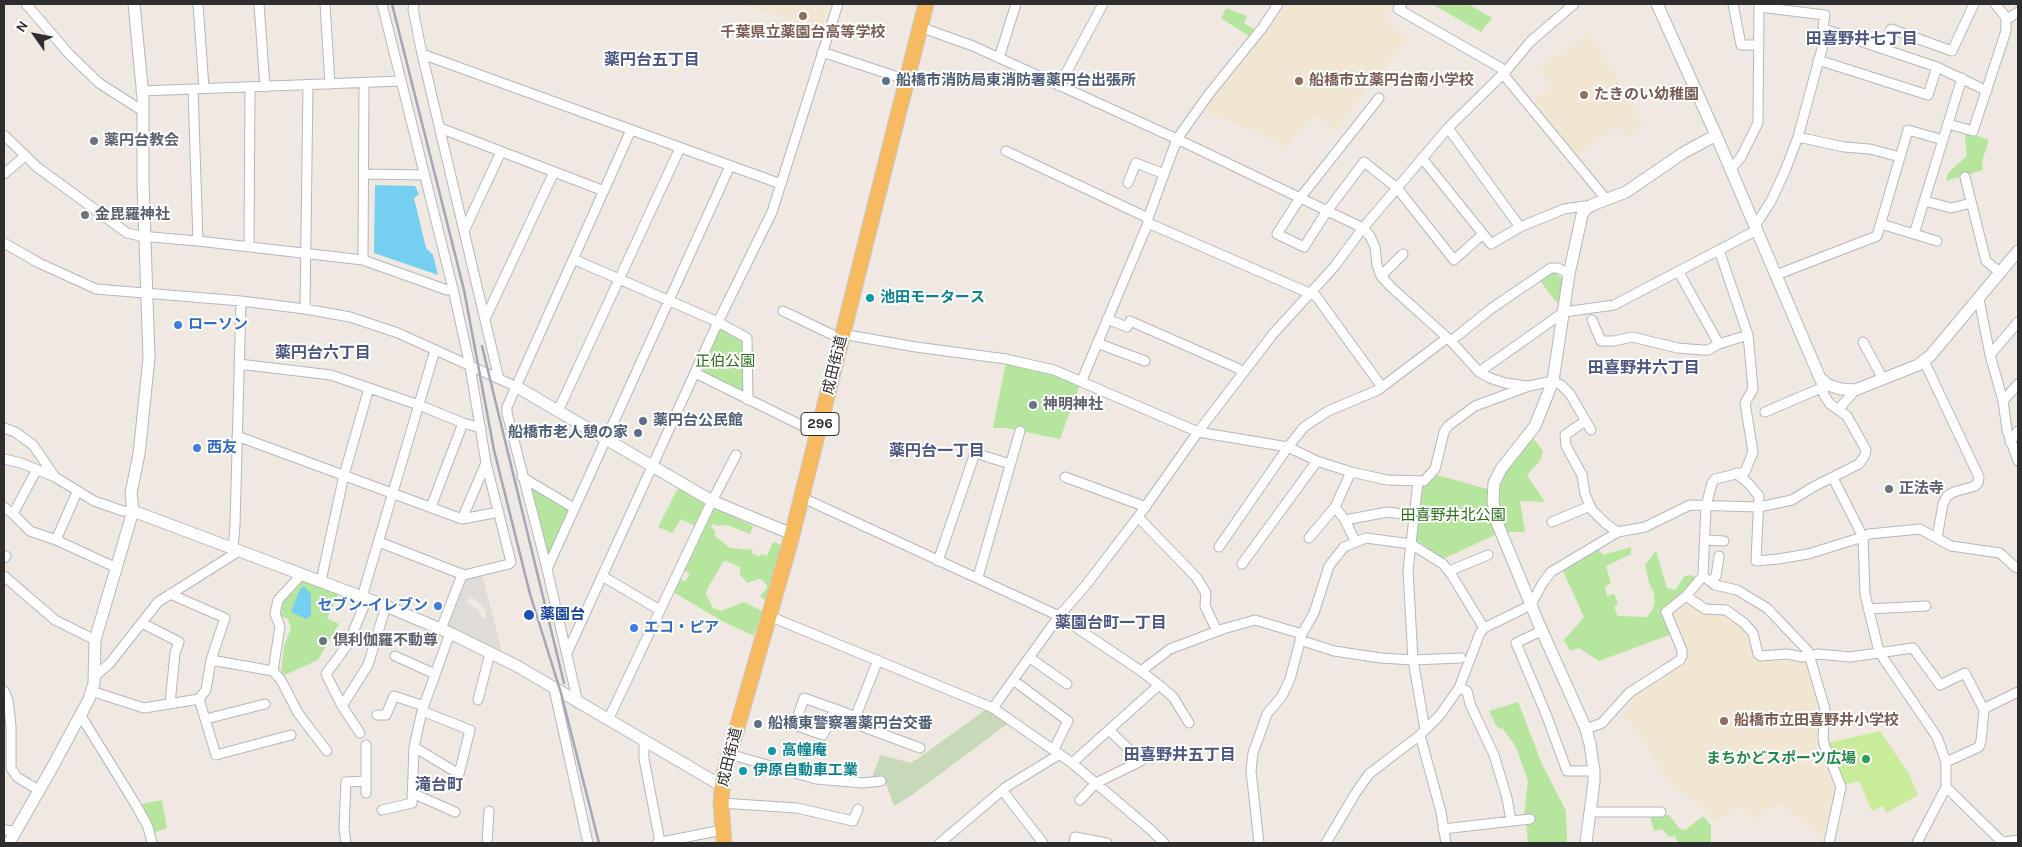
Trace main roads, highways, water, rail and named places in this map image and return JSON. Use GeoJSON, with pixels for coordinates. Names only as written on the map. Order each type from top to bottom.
{"type":"FeatureCollection","features":[{"type":"Feature","properties":{"kind":"highway","name":"成田街道"},"geometry":{"type":"LineString","coordinates":[[723,836],[722,786],[729,754],[792,534],[926,4]]}},
{"type":"Feature","properties":{"kind":"water"},"geometry":{"type":"Polygon","coordinates":[[[375,185],[415,186],[419,194],[414,198],[426,248],[433,255],[438,275],[374,253],[375,185]]]}},
{"type":"Feature","properties":{"kind":"water"},"geometry":{"type":"Polygon","coordinates":[[[304,586],[311,594],[311,616],[306,619],[291,612],[300,589],[304,586]]]}},
{"type":"Feature","properties":{"kind":"railway"},"geometry":{"type":"LineString","coordinates":[[392,4],[464,290],[494,450],[530,594],[561,693],[599,843]]}},
{"type":"Feature","properties":{"kind":"railway"},"geometry":{"type":"LineString","coordinates":[[482,346],[564,683]]}},
{"type":"Feature","properties":{"kind":"place","name":"千葉県立薬園台高等学校"},"geometry":{"type":"Point","coordinates":[803,16]}},
{"type":"Feature","properties":{"kind":"place","name":"船橋市消防局東消防署薬円台出張所"},"geometry":{"type":"Point","coordinates":[886,81]}},
{"type":"Feature","properties":{"kind":"place","name":"船橋市立薬円台南小学校"},"geometry":{"type":"Point","coordinates":[1299,81]}},
{"type":"Feature","properties":{"kind":"place","name":"たきのい幼稚園"},"geometry":{"type":"Point","coordinates":[1584,95]}},
{"type":"Feature","properties":{"kind":"place","name":"薬円台教会"},"geometry":{"type":"Point","coordinates":[94,141]}},
{"type":"Feature","properties":{"kind":"place","name":"金毘羅神社"},"geometry":{"type":"Point","coordinates":[85,215]}},
{"type":"Feature","properties":{"kind":"place","name":"池田モータース"},"geometry":{"type":"Point","coordinates":[870,298]}},
{"type":"Feature","properties":{"kind":"place","name":"ローソン"},"geometry":{"type":"Point","coordinates":[178,325]}},
{"type":"Feature","properties":{"kind":"place","name":"神明神社"},"geometry":{"type":"Point","coordinates":[1033,405]}},
{"type":"Feature","properties":{"kind":"place","name":"薬円台公民館"},"geometry":{"type":"Point","coordinates":[643,421]}},
{"type":"Feature","properties":{"kind":"place","name":"船橋市老人憩の家"},"geometry":{"type":"Point","coordinates":[638,433]}},
{"type":"Feature","properties":{"kind":"place","name":"西友"},"geometry":{"type":"Point","coordinates":[197,448]}},
{"type":"Feature","properties":{"kind":"place","name":"正法寺"},"geometry":{"type":"Point","coordinates":[1889,489]}},
{"type":"Feature","properties":{"kind":"place","name":"セブン-イレブン"},"geometry":{"type":"Point","coordinates":[438,606]}},
{"type":"Feature","properties":{"kind":"place","name":"薬園台"},"geometry":{"type":"Point","coordinates":[529,615]}},
{"type":"Feature","properties":{"kind":"place","name":"エコ・ピア"},"geometry":{"type":"Point","coordinates":[634,628]}},
{"type":"Feature","properties":{"kind":"place","name":"倶利伽羅不動尊"},"geometry":{"type":"Point","coordinates":[323,641]}},
{"type":"Feature","properties":{"kind":"place","name":"船橋市立田喜野井小学校"},"geometry":{"type":"Point","coordinates":[1724,721]}},
{"type":"Feature","properties":{"kind":"place","name":"船橋東警察署薬円台交番"},"geometry":{"type":"Point","coordinates":[758,724]}},
{"type":"Feature","properties":{"kind":"place","name":"高幢庵"},"geometry":{"type":"Point","coordinates":[772,751]}},
{"type":"Feature","properties":{"kind":"place","name":"まちかどスポーツ広場"},"geometry":{"type":"Point","coordinates":[1866,759]}},
{"type":"Feature","properties":{"kind":"place","name":"伊原自動車工業"},"geometry":{"type":"Point","coordinates":[743,771]}},
{"type":"Feature","properties":{"kind":"district","name":"田喜野井七丁目"},"geometry":{"type":"Point","coordinates":[1862,39]}},
{"type":"Feature","properties":{"kind":"district","name":"薬円台五丁目"},"geometry":{"type":"Point","coordinates":[652,60]}},
{"type":"Feature","properties":{"kind":"district","name":"薬円台六丁目"},"geometry":{"type":"Point","coordinates":[323,353]}},
{"type":"Feature","properties":{"kind":"district","name":"田喜野井六丁目"},"geometry":{"type":"Point","coordinates":[1644,368]}},
{"type":"Feature","properties":{"kind":"district","name":"薬円台一丁目"},"geometry":{"type":"Point","coordinates":[937,451]}},
{"type":"Feature","properties":{"kind":"district","name":"薬園台町一丁目"},"geometry":{"type":"Point","coordinates":[1111,623]}},
{"type":"Feature","properties":{"kind":"district","name":"田喜野井五丁目"},"geometry":{"type":"Point","coordinates":[1180,755]}},
{"type":"Feature","properties":{"kind":"district","name":"滝台町"},"geometry":{"type":"Point","coordinates":[439,785]}},
{"type":"Feature","properties":{"kind":"park label","name":"正伯公園"},"geometry":{"type":"Point","coordinates":[725,362]}},
{"type":"Feature","properties":{"kind":"park label","name":"田喜野井北公園"},"geometry":{"type":"Point","coordinates":[1453,516]}}]}
